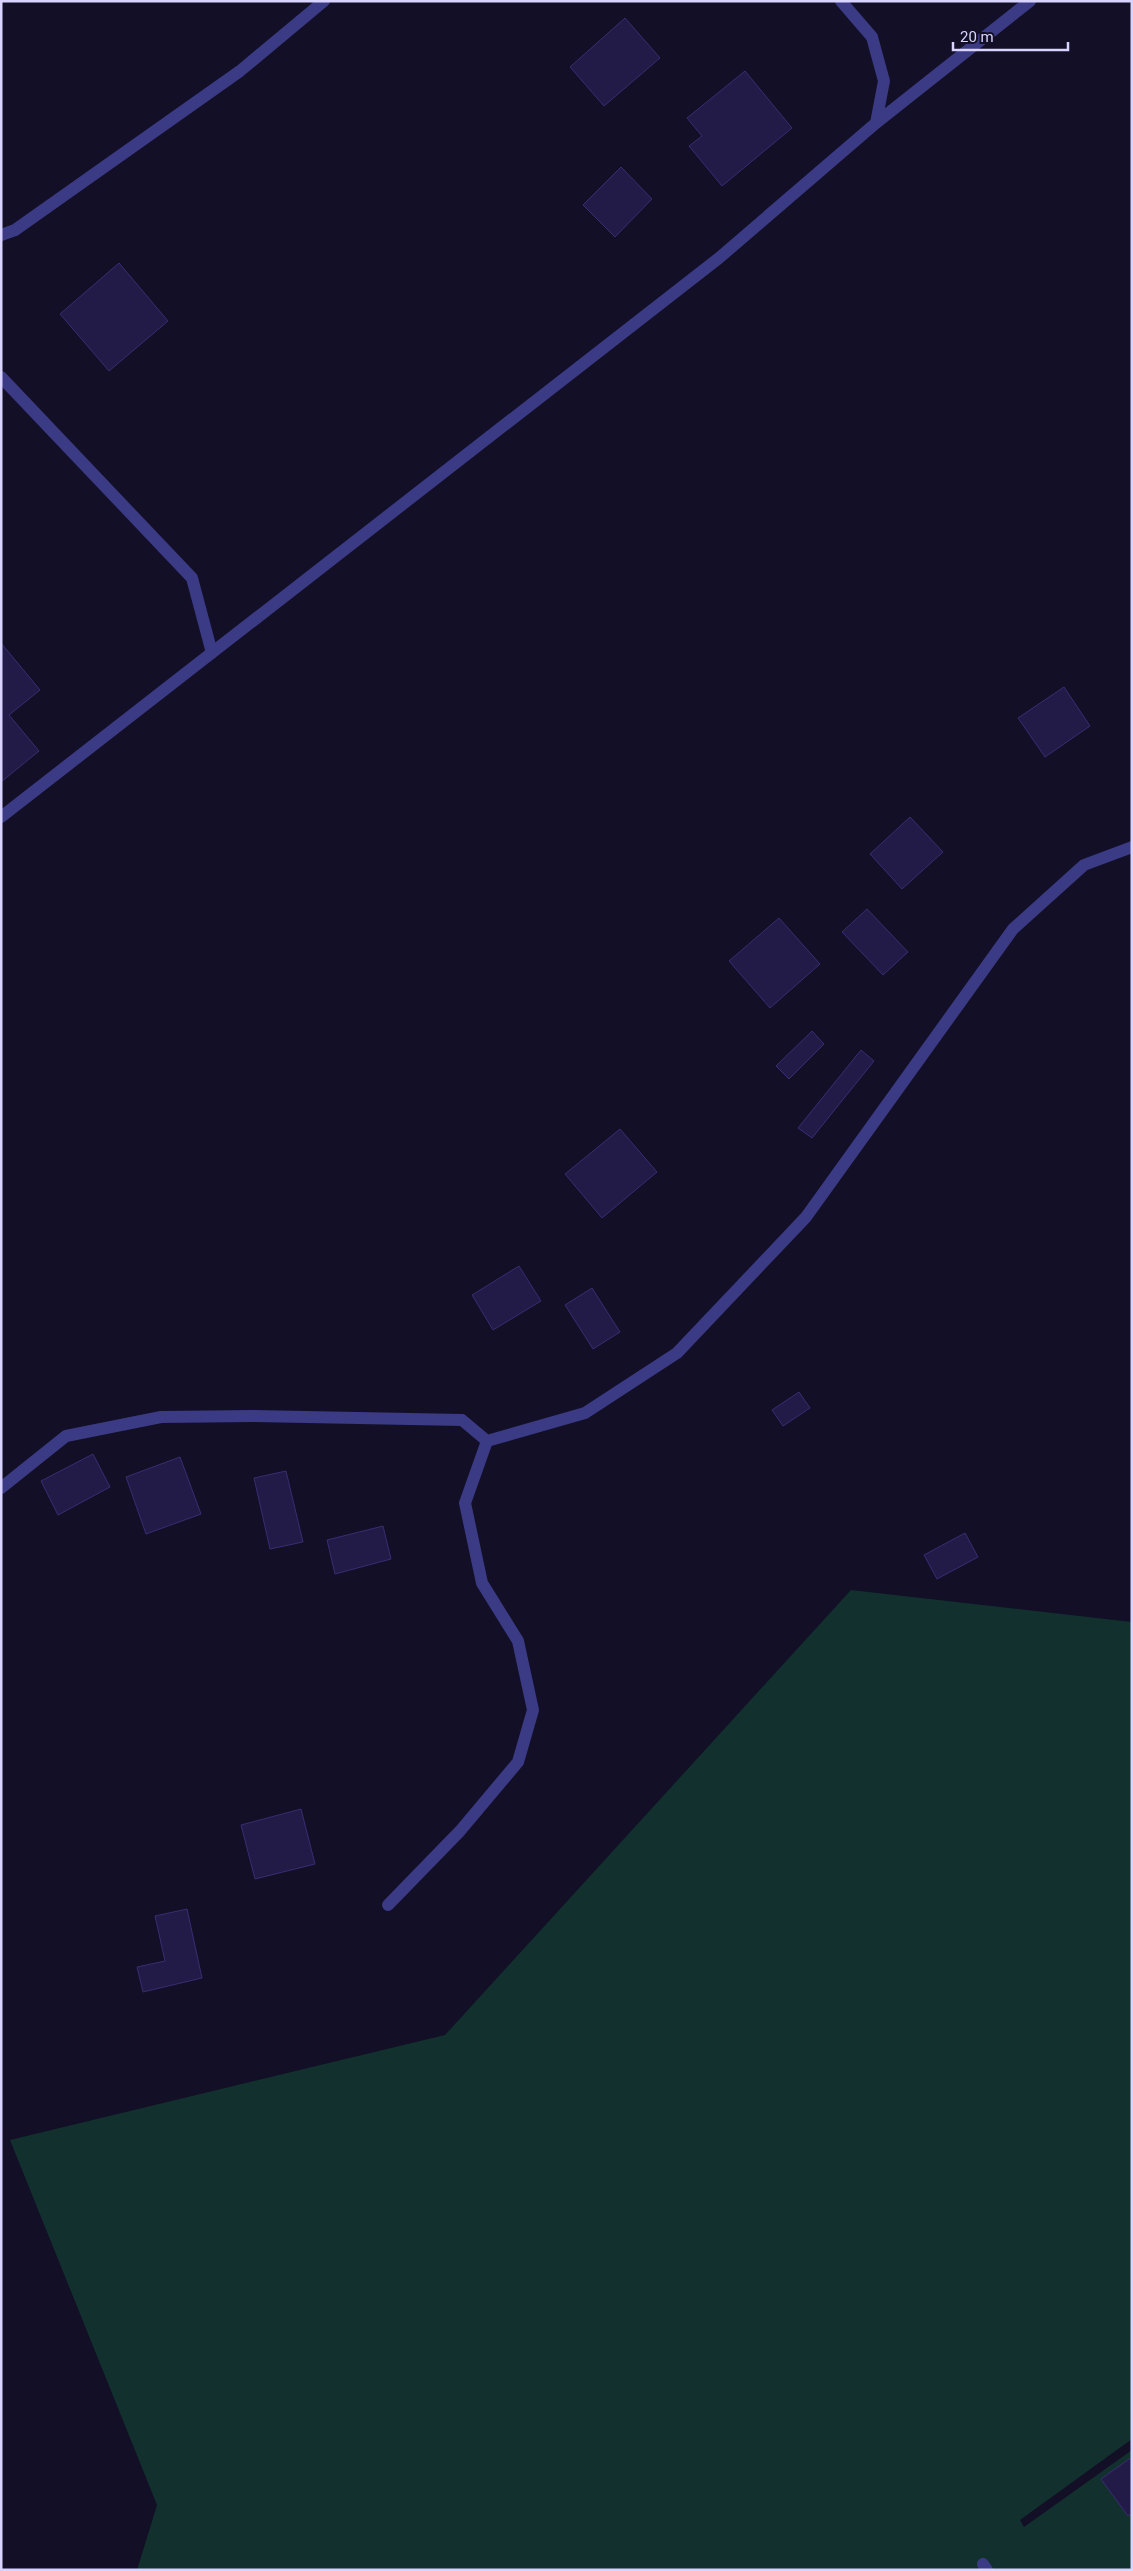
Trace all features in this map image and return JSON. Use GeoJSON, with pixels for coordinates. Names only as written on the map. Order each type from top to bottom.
{"type":"FeatureCollection","features":[{"type":"Feature","properties":{"kind":"street"},"geometry":{"type":"LineString","coordinates":[[1,235],[15,230],[240,71],[324,1]]}},
{"type":"Feature","properties":{"kind":"street"},"geometry":{"type":"LineString","coordinates":[[841,1],[872,37],[884,81],[876,123]]}},
{"type":"Feature","properties":{"kind":"street"},"geometry":{"type":"LineString","coordinates":[[1,817],[719,258],[876,123],[1030,1]]}},
{"type":"Feature","properties":{"kind":"street"},"geometry":{"type":"LineString","coordinates":[[1,376],[192,578],[212,653]]}},
{"type":"Feature","properties":{"kind":"street"},"geometry":{"type":"LineString","coordinates":[[487,1441],[585,1413],[677,1353],[806,1218],[1013,929],[1084,865],[1132,847]]}},
{"type":"Feature","properties":{"kind":"street"},"geometry":{"type":"LineString","coordinates":[[1,1488],[66,1436],[161,1417],[253,1416],[462,1420],[487,1441]]}},
{"type":"Feature","properties":{"kind":"street"},"geometry":{"type":"LineString","coordinates":[[388,1905],[460,1831],[518,1762],[533,1710],[518,1641],[482,1583],[465,1503],[487,1441]]}},
{"type":"Feature","properties":{"kind":"green space"},"geometry":{"type":"Polygon","coordinates":[[[851,1590],[1132,1622],[1132,2439],[1020,2520],[1024,2527],[1132,2450],[1132,2570],[137,2570],[157,2505],[10,2140],[445,2035],[851,1590]]]}},
{"type":"Feature","properties":{"kind":"building"},"geometry":{"type":"Polygon","coordinates":[[[625,18],[660,58],[604,106],[570,67],[625,18]]]}},
{"type":"Feature","properties":{"kind":"building"},"geometry":{"type":"Polygon","coordinates":[[[745,71],[792,128],[722,186],[689,146],[702,136],[687,118],[745,71]]]}},
{"type":"Feature","properties":{"kind":"building"},"geometry":{"type":"Polygon","coordinates":[[[621,167],[652,199],[615,237],[583,205],[621,167]]]}},
{"type":"Feature","properties":{"kind":"building"},"geometry":{"type":"Polygon","coordinates":[[[119,263],[168,321],[109,371],[60,314],[119,263]]]}},
{"type":"Feature","properties":{"kind":"building"},"geometry":{"type":"Polygon","coordinates":[[[1,643],[40,690],[9,715],[39,751],[1,782],[1,643]]]}},
{"type":"Feature","properties":{"kind":"building"},"geometry":{"type":"Polygon","coordinates":[[[1064,687],[1090,726],[1045,757],[1018,718],[1064,687]]]}},
{"type":"Feature","properties":{"kind":"building"},"geometry":{"type":"Polygon","coordinates":[[[910,817],[943,852],[902,889],[870,854],[910,817]]]}},
{"type":"Feature","properties":{"kind":"building"},"geometry":{"type":"Polygon","coordinates":[[[867,909],[908,952],[883,975],[842,932],[867,909]]]}},
{"type":"Feature","properties":{"kind":"building"},"geometry":{"type":"Polygon","coordinates":[[[779,918],[820,964],[770,1008],[729,961],[779,918]]]}},
{"type":"Feature","properties":{"kind":"building"},"geometry":{"type":"Polygon","coordinates":[[[812,1031],[824,1044],[789,1079],[776,1066],[812,1031]]]}},
{"type":"Feature","properties":{"kind":"building"},"geometry":{"type":"Polygon","coordinates":[[[861,1050],[874,1061],[812,1138],[798,1128],[861,1050]]]}},
{"type":"Feature","properties":{"kind":"building"},"geometry":{"type":"Polygon","coordinates":[[[620,1129],[657,1172],[602,1218],[565,1174],[620,1129]]]}},
{"type":"Feature","properties":{"kind":"building"},"geometry":{"type":"Polygon","coordinates":[[[519,1266],[541,1301],[493,1330],[472,1295],[519,1266]]]}},
{"type":"Feature","properties":{"kind":"building"},"geometry":{"type":"Polygon","coordinates":[[[592,1288],[620,1332],[593,1349],[565,1305],[592,1288]]]}},
{"type":"Feature","properties":{"kind":"building"},"geometry":{"type":"Polygon","coordinates":[[[799,1392],[810,1408],[783,1426],[772,1410],[799,1392]]]}},
{"type":"Feature","properties":{"kind":"building"},"geometry":{"type":"Polygon","coordinates":[[[93,1454],[110,1487],[58,1515],[41,1481],[93,1454]]]}},
{"type":"Feature","properties":{"kind":"building"},"geometry":{"type":"Polygon","coordinates":[[[180,1457],[201,1514],[146,1534],[126,1477],[180,1457]]]}},
{"type":"Feature","properties":{"kind":"building"},"geometry":{"type":"Polygon","coordinates":[[[286,1471],[303,1542],[270,1549],[254,1478],[286,1471]]]}},
{"type":"Feature","properties":{"kind":"building"},"geometry":{"type":"Polygon","coordinates":[[[383,1526],[391,1559],[335,1574],[327,1540],[383,1526]]]}},
{"type":"Feature","properties":{"kind":"building"},"geometry":{"type":"Polygon","coordinates":[[[965,1533],[978,1557],[937,1579],[924,1555],[965,1533]]]}},
{"type":"Feature","properties":{"kind":"building"},"geometry":{"type":"Polygon","coordinates":[[[301,1809],[315,1864],[255,1879],[241,1825],[301,1809]]]}},
{"type":"Feature","properties":{"kind":"building"},"geometry":{"type":"Polygon","coordinates":[[[187,1909],[202,1978],[143,1992],[137,1967],[165,1961],[155,1916],[187,1909]]]}},
{"type":"Feature","properties":{"kind":"building"},"geometry":{"type":"Polygon","coordinates":[[[1132,2457],[1132,2513],[1128,2516],[1101,2479],[1132,2457]]]}}]}
